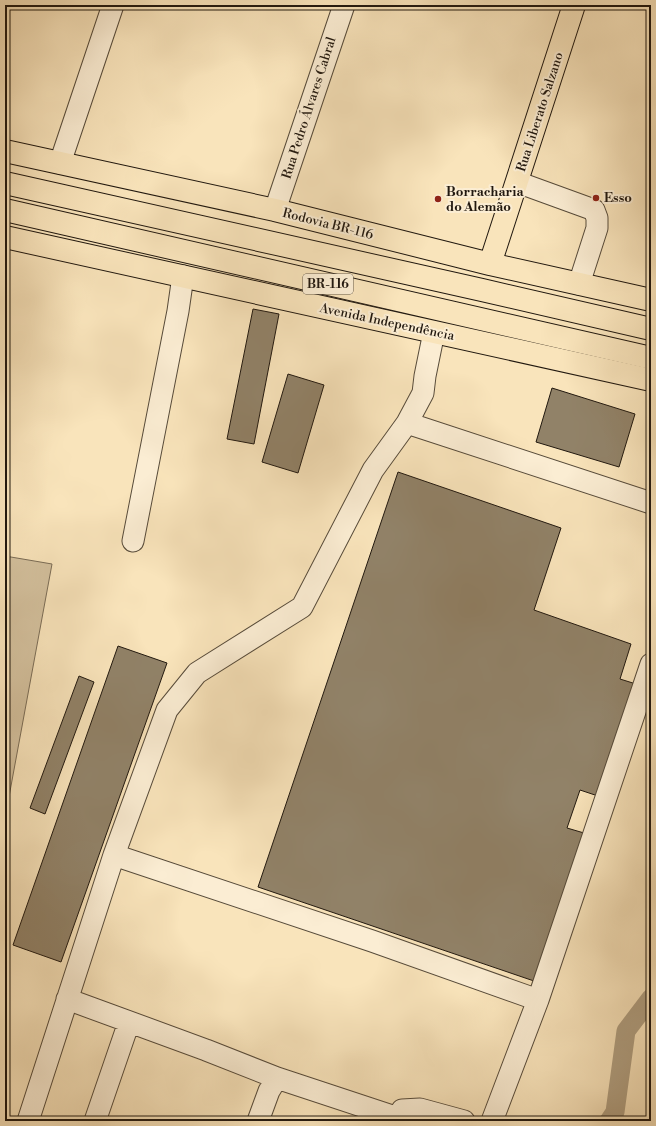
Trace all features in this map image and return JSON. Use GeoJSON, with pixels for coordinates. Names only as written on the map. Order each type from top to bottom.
{"type":"FeatureCollection","features":[{"type":"Feature","properties":{"kind":"main road","name":"Rua Liberato Salzano"},"geometry":{"type":"LineString","coordinates":[[490,264],[574,5]]}},
{"type":"Feature","properties":{"kind":"main road","name":"Rodovia BR-116"},"geometry":{"type":"LineString","coordinates":[[5,151],[275,210],[490,264],[651,300]]}},
{"type":"Feature","properties":{"kind":"main road","name":"BR-116"},"geometry":{"type":"LineString","coordinates":[[5,183],[651,329]]}},
{"type":"Feature","properties":{"kind":"main road","name":"BR-116"},"geometry":{"type":"LineString","coordinates":[[5,210],[651,358]]}},
{"type":"Feature","properties":{"kind":"main road","name":"Avenida Independência"},"geometry":{"type":"LineString","coordinates":[[5,237],[651,380]]}},
{"type":"Feature","properties":{"kind":"street"},"geometry":{"type":"LineString","coordinates":[[60,164],[113,5]]}},
{"type":"Feature","properties":{"kind":"street","name":"Rua Pedro Álvares Cabral"},"geometry":{"type":"LineString","coordinates":[[275,210],[344,5]]}},
{"type":"Feature","properties":{"kind":"street"},"geometry":{"type":"LineString","coordinates":[[517,182],[594,210],[597,218],[597,228],[579,284]]}},
{"type":"Feature","properties":{"kind":"street"},"geometry":{"type":"LineString","coordinates":[[133,541],[178,311],[182,276]]}},
{"type":"Feature","properties":{"kind":"street"},"geometry":{"type":"LineString","coordinates":[[28,1121],[114,855],[167,710],[197,673],[302,607],[372,470],[407,424],[423,393],[424,376],[434,332]]}},
{"type":"Feature","properties":{"kind":"street"},"geometry":{"type":"LineString","coordinates":[[407,424],[651,503]]}},
{"type":"Feature","properties":{"kind":"street"},"geometry":{"type":"LineString","coordinates":[[492,1121],[538,1000],[651,664]]}},
{"type":"Feature","properties":{"kind":"street"},"geometry":{"type":"LineString","coordinates":[[114,855],[372,941],[538,1000]]}},
{"type":"Feature","properties":{"kind":"street"},"geometry":{"type":"LineString","coordinates":[[67,999],[206,1050],[277,1078],[397,1119],[402,1110],[420,1109],[464,1121]]}},
{"type":"Feature","properties":{"kind":"street"},"geometry":{"type":"LineString","coordinates":[[95,1121],[129,1022]]}},
{"type":"Feature","properties":{"kind":"street"},"geometry":{"type":"LineString","coordinates":[[258,1121],[269,1091],[277,1078]]}},
{"type":"Feature","properties":{"kind":"shaded area"},"geometry":{"type":"Polygon","coordinates":[[[5,556],[52,564],[6,813],[5,812],[5,556]]]}},
{"type":"Feature","properties":{"kind":"building"},"geometry":{"type":"Polygon","coordinates":[[[253,309],[279,314],[254,444],[227,439],[253,309]]]}},
{"type":"Feature","properties":{"kind":"building"},"geometry":{"type":"Polygon","coordinates":[[[288,374],[324,385],[298,473],[262,462],[288,374]]]}},
{"type":"Feature","properties":{"kind":"building"},"geometry":{"type":"Polygon","coordinates":[[[552,388],[635,414],[619,467],[536,442],[552,388]]]}},
{"type":"Feature","properties":{"kind":"building"},"geometry":{"type":"Polygon","coordinates":[[[398,472],[561,528],[534,610],[631,644],[620,679],[636,684],[598,796],[580,790],[567,828],[584,833],[534,981],[258,887],[398,472]]]}},
{"type":"Feature","properties":{"kind":"building"},"geometry":{"type":"Polygon","coordinates":[[[118,646],[167,663],[61,962],[13,945],[118,646]]]}},
{"type":"Feature","properties":{"kind":"building"},"geometry":{"type":"Polygon","coordinates":[[[79,676],[94,682],[45,814],[30,808],[79,676]]]}},
{"type":"Feature","properties":{"kind":"waterway"},"geometry":{"type":"LineString","coordinates":[[609,1121],[615,1112],[626,1031],[651,998]]}},
{"type":"Feature","properties":{"kind":"place","name":"Esso"},"geometry":{"type":"Point","coordinates":[596,198]}},
{"type":"Feature","properties":{"kind":"place","name":"Borracharia do Alemão"},"geometry":{"type":"Point","coordinates":[438,199]}}]}
